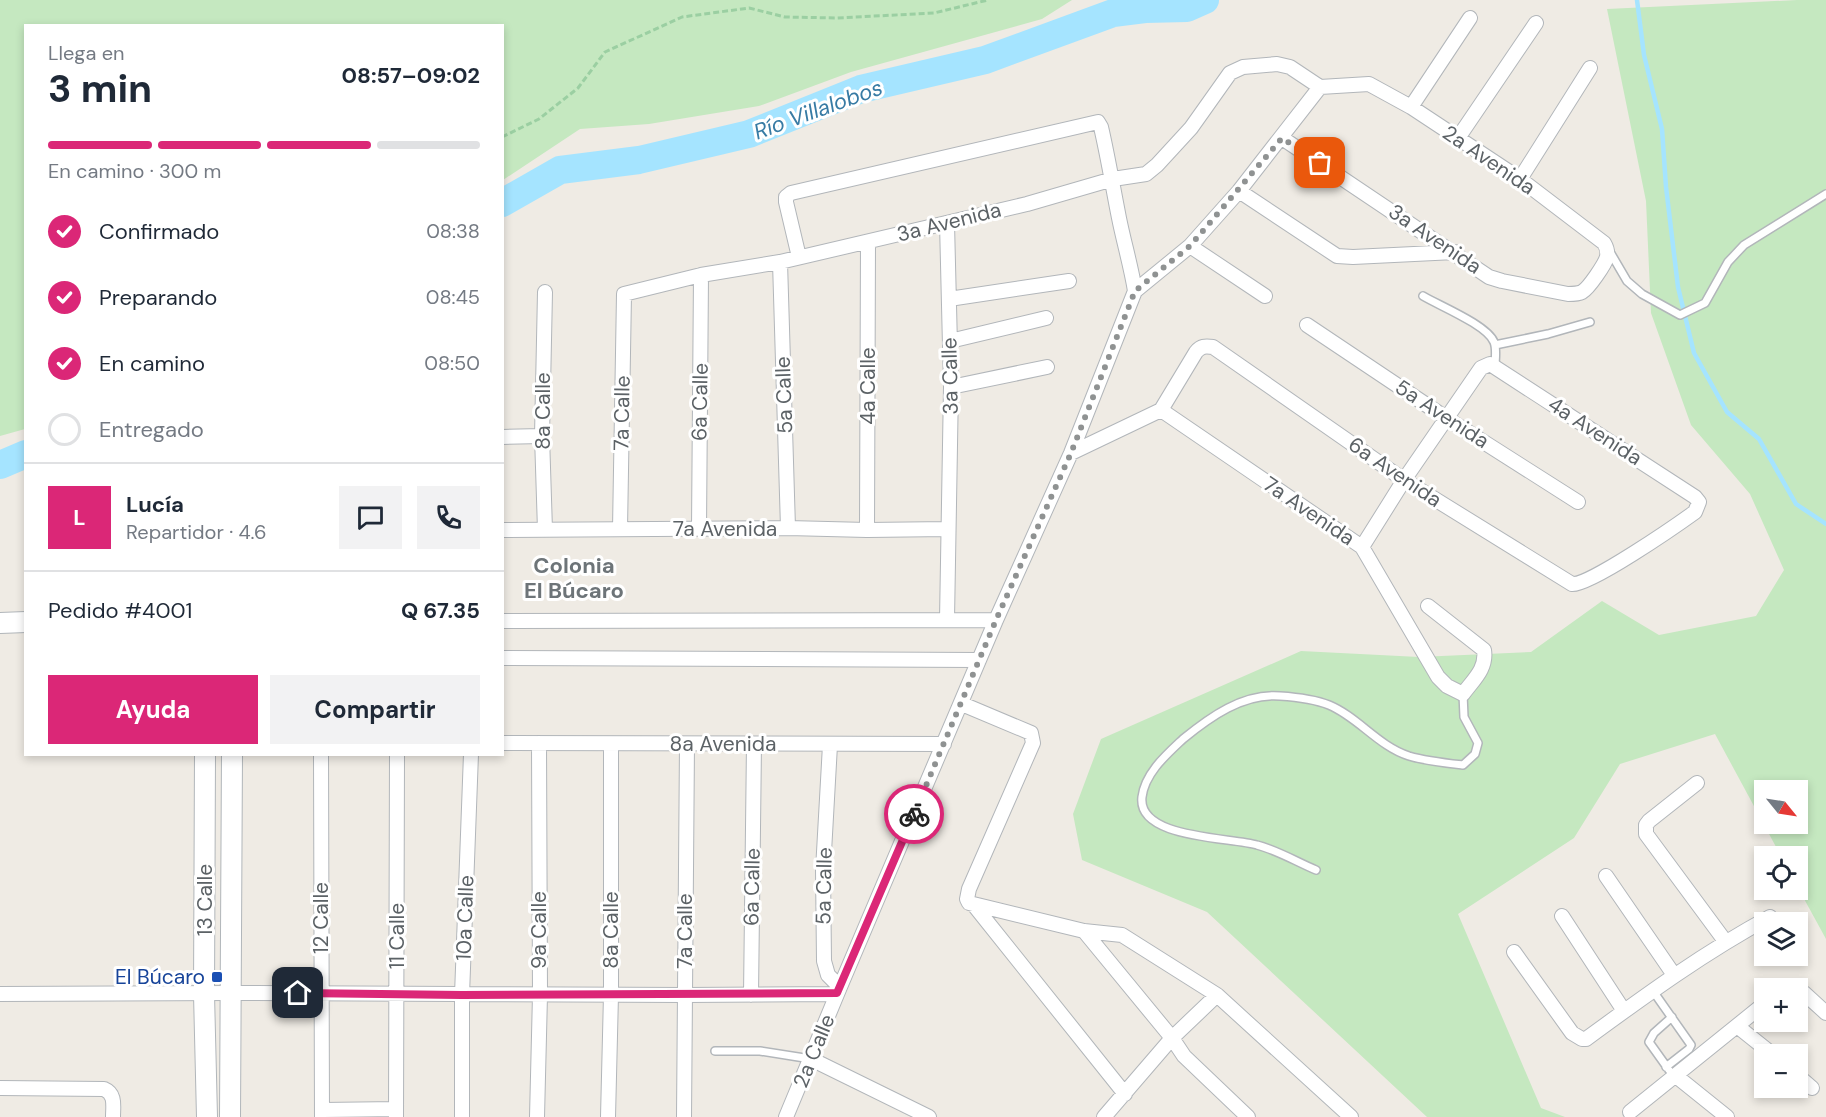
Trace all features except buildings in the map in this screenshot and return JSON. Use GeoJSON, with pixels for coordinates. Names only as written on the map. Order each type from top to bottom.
{"type":"FeatureCollection","features":[{"type":"Feature","properties":{"kind":"main road"},"geometry":{"type":"LineString","coordinates":[[0,623],[24,622]]}},
{"type":"Feature","properties":{"kind":"main road","name":"13 Calle"},"geometry":{"type":"LineString","coordinates":[[205,756],[204,994],[207,1117]]}},
{"type":"Feature","properties":{"kind":"main road","name":"13 Calle"},"geometry":{"type":"LineString","coordinates":[[230,1117],[232,756]]}},
{"type":"Feature","properties":{"kind":"street"},"geometry":{"type":"LineString","coordinates":[[1411,106],[1470,18]]}},
{"type":"Feature","properties":{"kind":"street"},"geometry":{"type":"LineString","coordinates":[[1458,138],[1536,23]]}},
{"type":"Feature","properties":{"kind":"street","name":"3a Avenida"},"geometry":{"type":"LineString","coordinates":[[625,297],[624,294],[628,292],[868,242],[1027,204],[1113,179],[1146,174],[1191,128],[1230,73],[1243,67],[1277,64],[1290,67],[1320,87]]}},
{"type":"Feature","properties":{"kind":"street"},"geometry":{"type":"LineString","coordinates":[[1520,179],[1590,68]]}},
{"type":"Feature","properties":{"kind":"street","name":"2a Avenida"},"geometry":{"type":"LineString","coordinates":[[1320,87],[1369,84],[1411,106],[1520,179],[1606,245]]}},
{"type":"Feature","properties":{"kind":"street","name":"2a Calle"},"geometry":{"type":"LineString","coordinates":[[786,1117],[996,620],[1071,453],[1135,291],[1190,246],[1239,191],[1320,87]]}},
{"type":"Feature","properties":{"kind":"street"},"geometry":{"type":"LineString","coordinates":[[799,257],[786,202],[786,197],[791,193],[1098,122],[1113,179],[1135,291]]}},
{"type":"Feature","properties":{"kind":"street","name":"3a Avenida"},"geometry":{"type":"LineString","coordinates":[[1282,138],[1489,276],[1502,281],[1568,294],[1583,292],[1606,259],[1606,245]]}},
{"type":"Feature","properties":{"kind":"street"},"geometry":{"type":"LineString","coordinates":[[1239,191],[1337,256],[1455,252]]}},
{"type":"Feature","properties":{"kind":"street","name":"3a Calle"},"geometry":{"type":"LineString","coordinates":[[947,223],[951,387],[947,620]]}},
{"type":"Feature","properties":{"kind":"street","name":"4a Calle"},"geometry":{"type":"LineString","coordinates":[[867,531],[868,242]]}},
{"type":"Feature","properties":{"kind":"street"},"geometry":{"type":"LineString","coordinates":[[1190,246],[1265,296]]}},
{"type":"Feature","properties":{"kind":"street","name":"5a Calle"},"geometry":{"type":"LineString","coordinates":[[780,262],[788,528]]}},
{"type":"Feature","properties":{"kind":"street","name":"6a Calle"},"geometry":{"type":"LineString","coordinates":[[699,529],[701,275]]}},
{"type":"Feature","properties":{"kind":"street"},"geometry":{"type":"LineString","coordinates":[[949,299],[1069,281]]}},
{"type":"Feature","properties":{"kind":"street","name":"8a Calle"},"geometry":{"type":"LineString","coordinates":[[545,292],[542,436],[545,531]]}},
{"type":"Feature","properties":{"kind":"street","name":"7a Calle"},"geometry":{"type":"LineString","coordinates":[[620,529],[625,297]]}},
{"type":"Feature","properties":{"kind":"street"},"geometry":{"type":"LineString","coordinates":[[950,341],[1046,318]]}},
{"type":"Feature","properties":{"kind":"street","name":"5a Avenida"},"geometry":{"type":"LineString","coordinates":[[1307,325],[1446,418],[1578,502]]}},
{"type":"Feature","properties":{"kind":"street","name":"6a Avenida"},"geometry":{"type":"LineString","coordinates":[[1161,410],[1200,347],[1213,347],[1404,480],[1566,582],[1577,585],[1583,582]]}},
{"type":"Feature","properties":{"kind":"street"},"geometry":{"type":"LineString","coordinates":[[1362,547],[1404,480],[1480,368],[1490,364],[1495,366]]}},
{"type":"Feature","properties":{"kind":"street","name":"4a Avenida"},"geometry":{"type":"LineString","coordinates":[[1495,366],[1695,497],[1699,502],[1695,513],[1638,551],[1583,582]]}},
{"type":"Feature","properties":{"kind":"street"},"geometry":{"type":"LineString","coordinates":[[951,387],[1047,367]]}},
{"type":"Feature","properties":{"kind":"street"},"geometry":{"type":"LineString","coordinates":[[1071,453],[1161,410]]}},
{"type":"Feature","properties":{"kind":"street","name":"7a Avenida"},"geometry":{"type":"LineString","coordinates":[[1161,410],[1362,547],[1438,677],[1447,686],[1463,694]]}},
{"type":"Feature","properties":{"kind":"street"},"geometry":{"type":"LineString","coordinates":[[504,437],[542,436]]}},
{"type":"Feature","properties":{"kind":"street","name":"7a Avenida"},"geometry":{"type":"LineString","coordinates":[[504,530],[788,528],[867,531],[948,529]]}},
{"type":"Feature","properties":{"kind":"street"},"geometry":{"type":"LineString","coordinates":[[1428,606],[1484,650],[1486,660],[1484,667],[1463,694]]}},
{"type":"Feature","properties":{"kind":"street"},"geometry":{"type":"LineString","coordinates":[[504,621],[996,620]]}},
{"type":"Feature","properties":{"kind":"street"},"geometry":{"type":"LineString","coordinates":[[504,658],[979,660]]}},
{"type":"Feature","properties":{"kind":"street"},"geometry":{"type":"LineString","coordinates":[[962,704],[1030,733],[1033,738],[969,889],[967,899],[969,903],[1084,932],[1122,935],[1217,995],[1351,1117]]}},
{"type":"Feature","properties":{"kind":"street","name":"8a Avenida"},"geometry":{"type":"LineString","coordinates":[[504,743],[944,744]]}},
{"type":"Feature","properties":{"kind":"street","name":"9a Calle"},"geometry":{"type":"LineString","coordinates":[[537,1117],[540,994],[539,743]]}},
{"type":"Feature","properties":{"kind":"street","name":"8a Calle"},"geometry":{"type":"LineString","coordinates":[[608,1117],[611,995],[610,744]]}},
{"type":"Feature","properties":{"kind":"street","name":"7a Calle"},"geometry":{"type":"LineString","coordinates":[[684,1117],[687,744]]}},
{"type":"Feature","properties":{"kind":"street","name":"6a Calle"},"geometry":{"type":"LineString","coordinates":[[751,995],[754,744]]}},
{"type":"Feature","properties":{"kind":"street","name":"5a Calle"},"geometry":{"type":"LineString","coordinates":[[830,745],[824,870],[824,961],[828,975],[838,990]]}},
{"type":"Feature","properties":{"kind":"street","name":"12 Calle"},"geometry":{"type":"LineString","coordinates":[[321,756],[322,1113]]}},
{"type":"Feature","properties":{"kind":"street","name":"11 Calle"},"geometry":{"type":"LineString","coordinates":[[396,1113],[397,756]]}},
{"type":"Feature","properties":{"kind":"street","name":"10a Calle"},"geometry":{"type":"LineString","coordinates":[[462,1117],[462,995],[471,756]]}},
{"type":"Feature","properties":{"kind":"street"},"geometry":{"type":"LineString","coordinates":[[1697,783],[1649,821],[1646,834],[1725,941]]}},
{"type":"Feature","properties":{"kind":"street"},"geometry":{"type":"LineString","coordinates":[[1606,876],[1674,975]]}},
{"type":"Feature","properties":{"kind":"street"},"geometry":{"type":"LineString","coordinates":[[973,904],[1125,1094]]}},
{"type":"Feature","properties":{"kind":"street"},"geometry":{"type":"LineString","coordinates":[[1562,916],[1624,1011]]}},
{"type":"Feature","properties":{"kind":"street"},"geometry":{"type":"LineString","coordinates":[[1514,952],[1572,1033],[1582,1040],[1725,941],[1754,926]]}},
{"type":"Feature","properties":{"kind":"street"},"geometry":{"type":"LineString","coordinates":[[1084,932],[1192,1064],[1248,1117]]}},
{"type":"Feature","properties":{"kind":"street"},"geometry":{"type":"LineString","coordinates":[[0,994],[751,995],[838,990]]}},
{"type":"Feature","properties":{"kind":"street"},"geometry":{"type":"LineString","coordinates":[[1104,1117],[1172,1038],[1217,995]]}},
{"type":"Feature","properties":{"kind":"street"},"geometry":{"type":"LineString","coordinates":[[1808,996],[1826,1012]]}},
{"type":"Feature","properties":{"kind":"street"},"geometry":{"type":"LineString","coordinates":[[1630,1112],[1671,1072],[1754,1012]]}},
{"type":"Feature","properties":{"kind":"street"},"geometry":{"type":"LineString","coordinates":[[1737,1026],[1760,1044]]}},
{"type":"Feature","properties":{"kind":"street"},"geometry":{"type":"LineString","coordinates":[[811,1059],[929,1117]]}},
{"type":"Feature","properties":{"kind":"street"},"geometry":{"type":"LineString","coordinates":[[1671,1072],[1727,1117]]}},
{"type":"Feature","properties":{"kind":"street"},"geometry":{"type":"LineString","coordinates":[[1808,1085],[1812,1088]]}},
{"type":"Feature","properties":{"kind":"street"},"geometry":{"type":"LineString","coordinates":[[0,1088],[104,1089],[113,1097],[114,1117]]}},
{"type":"Feature","properties":{"kind":"street"},"geometry":{"type":"LineString","coordinates":[[322,1113],[396,1113]]}},
{"type":"Feature","properties":{"kind":"lane"},"geometry":{"type":"LineString","coordinates":[[1606,245],[1626,281],[1642,294],[1677,315],[1683,315],[1705,303],[1733,255],[1744,245],[1826,194]]}},
{"type":"Feature","properties":{"kind":"lane"},"geometry":{"type":"LineString","coordinates":[[1423,296],[1476,325],[1491,336],[1495,345],[1495,366]]}},
{"type":"Feature","properties":{"kind":"lane"},"geometry":{"type":"LineString","coordinates":[[1495,345],[1590,322]]}},
{"type":"Feature","properties":{"kind":"lane"},"geometry":{"type":"LineString","coordinates":[[1316,870],[1258,845],[1172,830],[1156,824],[1145,812],[1141,802],[1143,788],[1150,773],[1198,727],[1241,700],[1277,695],[1329,705],[1372,736],[1408,756],[1463,765],[1475,754],[1478,743],[1464,717],[1463,694]]}},
{"type":"Feature","properties":{"kind":"lane"},"geometry":{"type":"LineString","coordinates":[[1653,991],[1672,1017],[1691,1045],[1671,1072],[1649,1042],[1653,1033],[1672,1017]]}},
{"type":"Feature","properties":{"kind":"lane"},"geometry":{"type":"LineString","coordinates":[[715,1051],[760,1051],[811,1059]]}},
{"type":"Feature","properties":{"kind":"path"},"geometry":{"type":"LineString","coordinates":[[504,136],[539,119],[578,88],[605,52],[682,17],[749,8],[785,17],[837,18],[934,13],[988,0]]}},
{"type":"Feature","properties":{"kind":"green space"},"geometry":{"type":"Polygon","coordinates":[[[0,0],[1072,0],[1042,19],[851,72],[759,106],[649,124],[580,129],[504,179],[504,24],[24,24],[24,429],[0,436],[0,0]]]}},
{"type":"Feature","properties":{"kind":"green space"},"geometry":{"type":"Polygon","coordinates":[[[1826,0],[1826,939],[1805,900],[1808,900],[1808,846],[1776,846],[1769,834],[1808,834],[1808,780],[1754,780],[1754,806],[1715,734],[1620,764],[1574,838],[1458,914],[1541,1108],[1565,1117],[1427,1117],[1207,912],[1082,860],[1073,814],[1101,739],[1301,651],[1419,657],[1531,652],[1602,601],[1659,635],[1756,616],[1784,570],[1750,494],[1691,425],[1651,313],[1646,201],[1607,9],[1826,0]]]}},
{"type":"Feature","properties":{"kind":"waterway","name":"Río Villalobos"},"geometry":{"type":"LineString","coordinates":[[504,202],[560,170],[639,160],[749,134],[861,89],[985,60],[1113,13],[1145,9],[1187,8],[1205,0]]}},
{"type":"Feature","properties":{"kind":"waterway"},"geometry":{"type":"LineString","coordinates":[[1637,0],[1644,55],[1662,129],[1666,187],[1678,287],[1694,353],[1727,412],[1759,439],[1796,504],[1826,524]]}},
{"type":"Feature","properties":{"kind":"waterway","name":"Río Villalobos"},"geometry":{"type":"LineString","coordinates":[[0,465],[24,455]]}},
{"type":"Feature","properties":{"kind":"way so far"},"geometry":{"type":"LineString","coordinates":[[914,814],[996,620],[1071,453],[1135,291],[1190,246],[1282,138],[1320,163]]}},
{"type":"Feature","properties":{"kind":"place","name":"El Búcaro"},"geometry":{"type":"Point","coordinates":[217,977]}},
{"type":"Feature","properties":{"kind":"district","name":"Colonia El Búcaro"},"geometry":{"type":"Point","coordinates":[574,578]}},
{"type":"Feature","properties":{"kind":"route"},"geometry":{"type":"LineString","coordinates":[[298,993],[685,995],[837,993],[914,814]]}}]}
